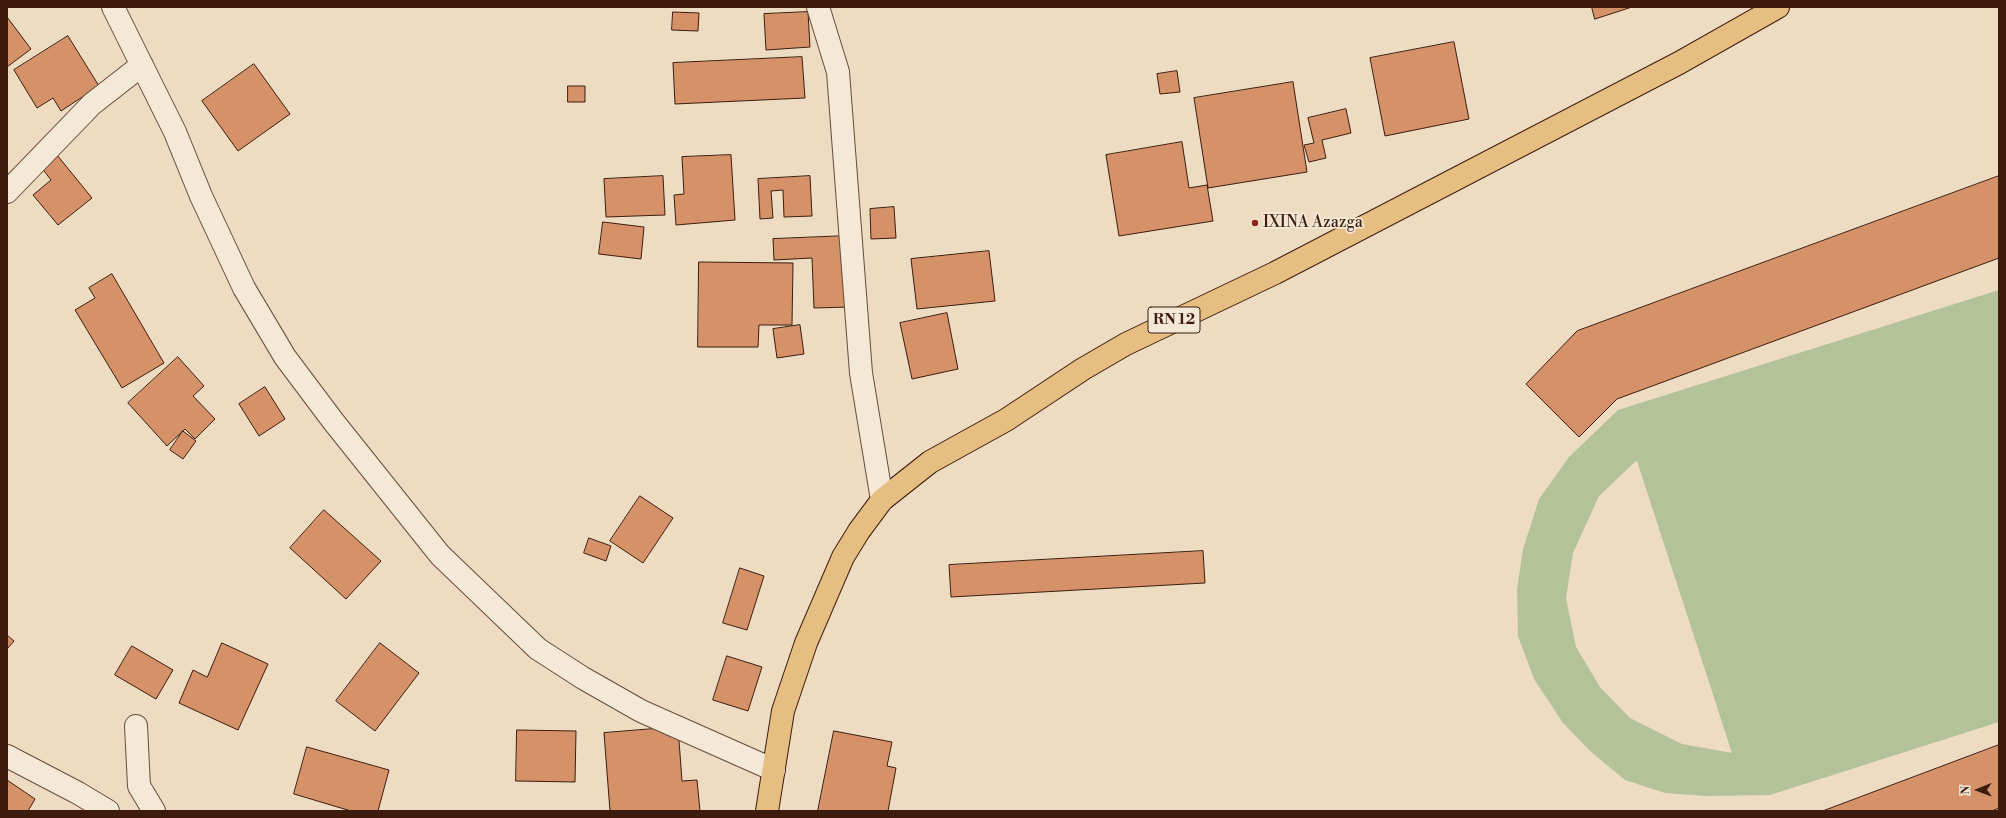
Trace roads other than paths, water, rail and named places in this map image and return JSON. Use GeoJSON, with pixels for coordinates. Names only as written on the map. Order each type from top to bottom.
{"type":"FeatureCollection","features":[{"type":"Feature","properties":{"kind":"main road","name":"RN 12"},"geometry":{"type":"LineString","coordinates":[[767,811],[783,711],[806,643],[843,557],[859,531],[882,500],[930,462],[1006,420],[1083,369],[1126,344],[1275,273],[1679,63],[1778,7]]}},
{"type":"Feature","properties":{"kind":"street"},"geometry":{"type":"LineString","coordinates":[[113,7],[175,132],[201,196],[244,288],[285,357],[333,421],[440,556],[538,649],[641,710],[774,770]]}},
{"type":"Feature","properties":{"kind":"street"},"geometry":{"type":"LineString","coordinates":[[818,7],[838,72],[861,373],[882,500]]}},
{"type":"Feature","properties":{"kind":"street"},"geometry":{"type":"LineString","coordinates":[[7,192],[92,104],[142,65]]}},
{"type":"Feature","properties":{"kind":"street"},"geometry":{"type":"LineString","coordinates":[[136,726],[139,786],[154,811]]}},
{"type":"Feature","properties":{"kind":"street"},"geometry":{"type":"LineString","coordinates":[[7,756],[78,792],[108,811]]}},
{"type":"Feature","properties":{"kind":"place","name":"IXINA Azazga"},"geometry":{"type":"Point","coordinates":[1255,223]}}]}
